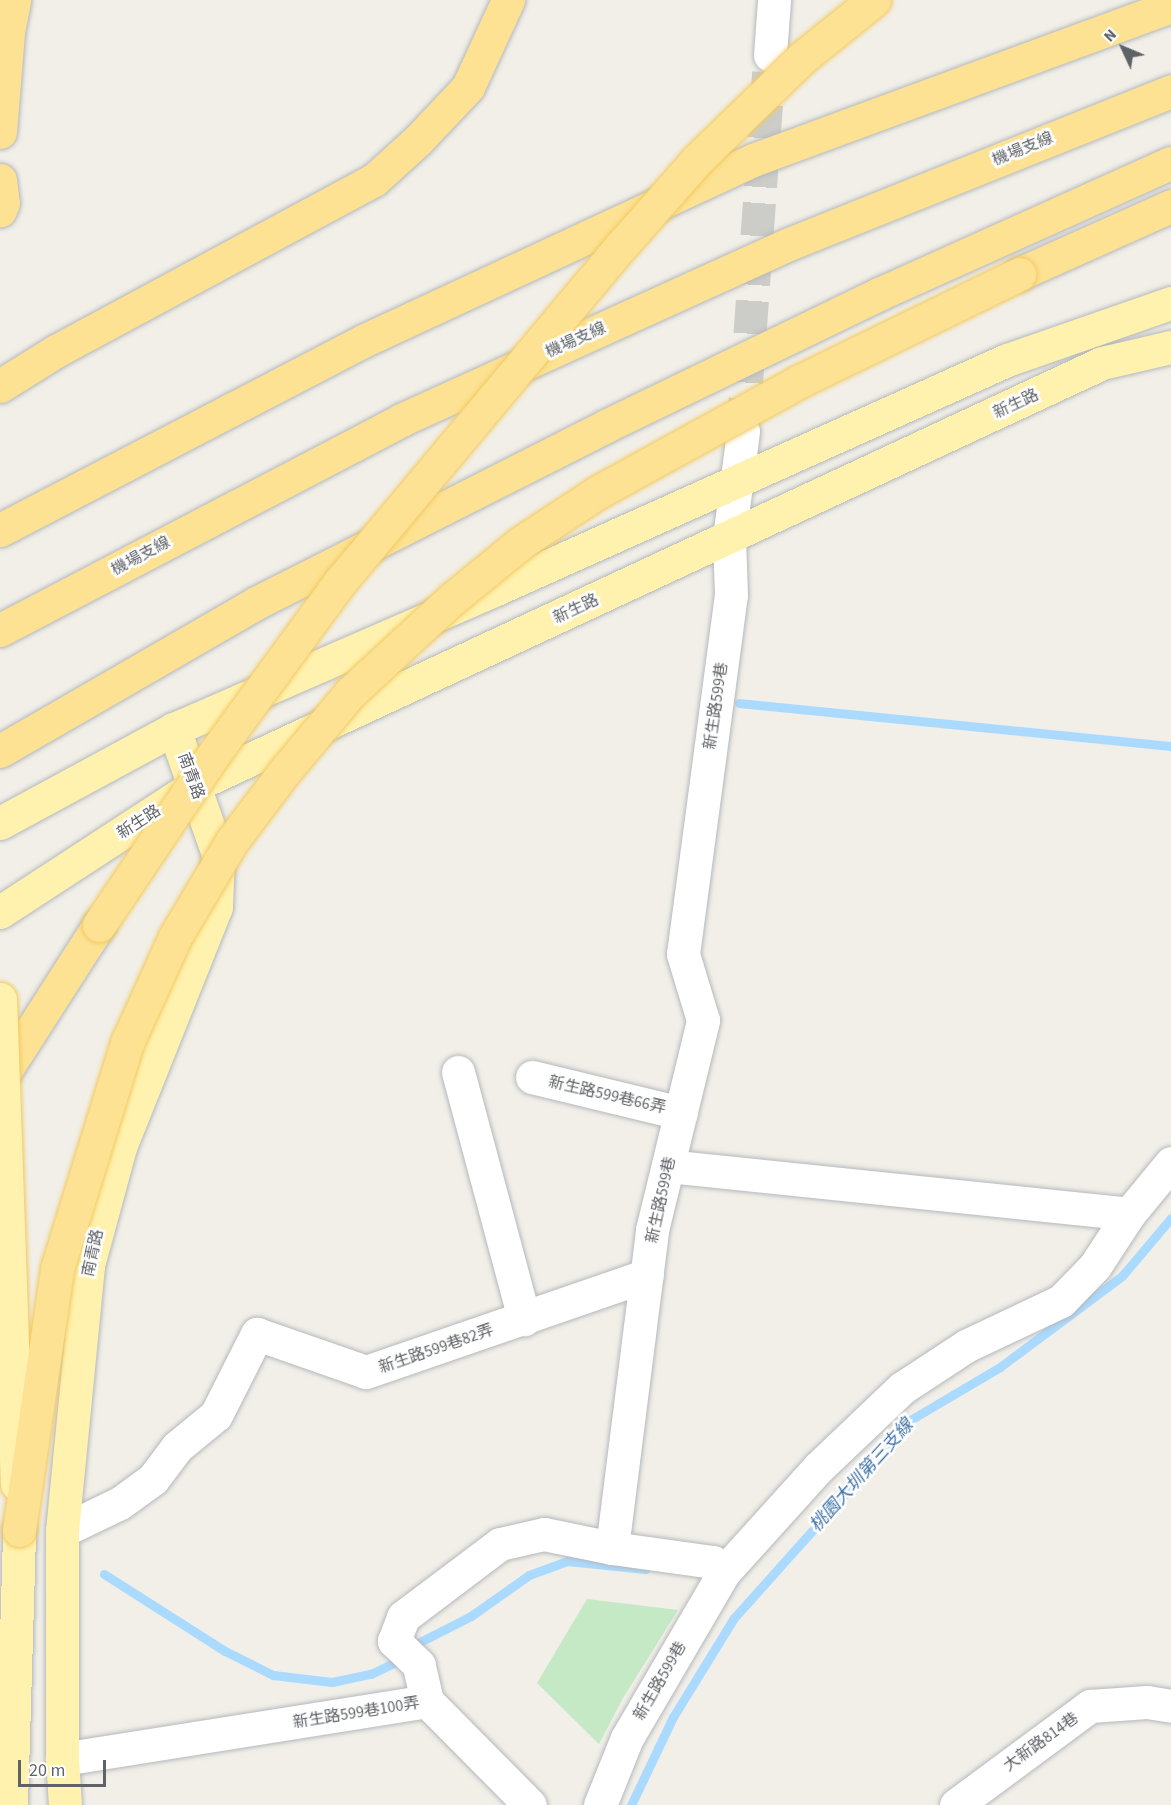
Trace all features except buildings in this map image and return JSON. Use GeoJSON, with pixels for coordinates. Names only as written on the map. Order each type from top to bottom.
{"type":"FeatureCollection","features":[{"type":"Feature","properties":{"kind":"highway"},"geometry":{"type":"LineString","coordinates":[[0,132],[14,0]]}},
{"type":"Feature","properties":{"kind":"highway"},"geometry":{"type":"LineString","coordinates":[[0,386],[56,351],[374,180],[419,139],[468,87],[508,0]]}},
{"type":"Feature","properties":{"kind":"highway"},"geometry":{"type":"LineString","coordinates":[[0,1079],[99,925],[214,754],[340,582],[697,160],[803,57],[874,0]]}},
{"type":"Feature","properties":{"kind":"highway"},"geometry":{"type":"LineString","coordinates":[[0,530],[363,341],[753,160],[1171,6]]}},
{"type":"Feature","properties":{"kind":"highway","name":"機場支線"},"geometry":{"type":"LineString","coordinates":[[0,630],[411,415],[789,244],[1171,91]]}},
{"type":"Feature","properties":{"kind":"highway"},"geometry":{"type":"LineString","coordinates":[[0,751],[256,603],[606,426],[879,294],[1171,164]]}},
{"type":"Feature","properties":{"kind":"highway"},"geometry":{"type":"LineString","coordinates":[[0,180],[3,203],[0,210]]}},
{"type":"Feature","properties":{"kind":"highway"},"geometry":{"type":"LineString","coordinates":[[19,1530],[57,1269],[127,1043],[175,937],[232,841],[284,772],[350,693],[452,599],[522,542],[598,492],[800,381],[1019,274],[1171,206]]}},
{"type":"Feature","properties":{"kind":"main road"},"geometry":{"type":"LineString","coordinates":[[0,823],[174,729],[494,590],[1007,360],[1171,303]]}},
{"type":"Feature","properties":{"kind":"main road","name":"新生路"},"geometry":{"type":"LineString","coordinates":[[0,912],[195,785],[1102,363],[1171,347]]}},
{"type":"Feature","properties":{"kind":"main road","name":"南青路"},"geometry":{"type":"LineString","coordinates":[[65,1805],[62,1759],[62,1531],[88,1265],[120,1147],[216,907],[218,854],[174,729]]}},
{"type":"Feature","properties":{"kind":"main road"},"geometry":{"type":"LineString","coordinates":[[0,999],[19,1530],[11,1805]]}},
{"type":"Feature","properties":{"kind":"street"},"geometry":{"type":"LineString","coordinates":[[770,55],[774,0]]}},
{"type":"Feature","properties":{"kind":"street","name":"新生路599巷"},"geometry":{"type":"LineString","coordinates":[[612,1548],[652,1230],[703,1020],[683,954],[731,595],[729,538],[743,431]]}},
{"type":"Feature","properties":{"kind":"street"},"geometry":{"type":"LineString","coordinates":[[458,1072],[524,1319]]}},
{"type":"Feature","properties":{"kind":"street","name":"新生路599巷66弄"},"geometry":{"type":"LineString","coordinates":[[532,1077],[681,1113]]}},
{"type":"Feature","properties":{"kind":"street","name":"新生路599巷"},"geometry":{"type":"LineString","coordinates":[[600,1805],[627,1738],[723,1572],[818,1468],[902,1388],[966,1346],[1061,1301],[1095,1266],[1129,1214],[1171,1163]]}},
{"type":"Feature","properties":{"kind":"street"},"geometry":{"type":"LineString","coordinates":[[668,1166],[1129,1214]]}},
{"type":"Feature","properties":{"kind":"street","name":"新生路599巷82弄"},"geometry":{"type":"LineString","coordinates":[[62,1531],[120,1503],[153,1479],[177,1447],[216,1415],[257,1334],[366,1372],[647,1275]]}},
{"type":"Feature","properties":{"kind":"street","name":"新生路599巷100弄"},"geometry":{"type":"LineString","coordinates":[[62,1759],[428,1701],[419,1665],[394,1641],[403,1617],[500,1544],[544,1534],[612,1548]]}},
{"type":"Feature","properties":{"kind":"street"},"geometry":{"type":"LineString","coordinates":[[612,1548],[713,1562],[723,1572]]}},
{"type":"Feature","properties":{"kind":"street"},"geometry":{"type":"LineString","coordinates":[[428,1701],[530,1805]]}},
{"type":"Feature","properties":{"kind":"street","name":"大新路814巷"},"geometry":{"type":"LineString","coordinates":[[956,1805],[1090,1706],[1147,1702],[1171,1706]]}},
{"type":"Feature","properties":{"kind":"green space"},"geometry":{"type":"Polygon","coordinates":[[[587,1599],[678,1610],[623,1698],[599,1744],[537,1683],[587,1599]]]}},
{"type":"Feature","properties":{"kind":"waterway"},"geometry":{"type":"LineString","coordinates":[[739,703],[1171,746]]}},
{"type":"Feature","properties":{"kind":"waterway","name":"桃園大圳第三支線"},"geometry":{"type":"LineString","coordinates":[[631,1805],[673,1717],[734,1618],[912,1419],[1000,1367],[1122,1276],[1171,1218]]}},
{"type":"Feature","properties":{"kind":"waterway"},"geometry":{"type":"LineString","coordinates":[[414,1645],[471,1616],[529,1575],[567,1561],[646,1569]]}},
{"type":"Feature","properties":{"kind":"waterway"},"geometry":{"type":"LineString","coordinates":[[104,1574],[225,1651],[273,1675],[332,1682],[371,1674],[398,1661]]}},
{"type":"Feature","properties":{"kind":"tunnel"},"geometry":{"type":"LineString","coordinates":[[743,431],[769,72]]}}]}
